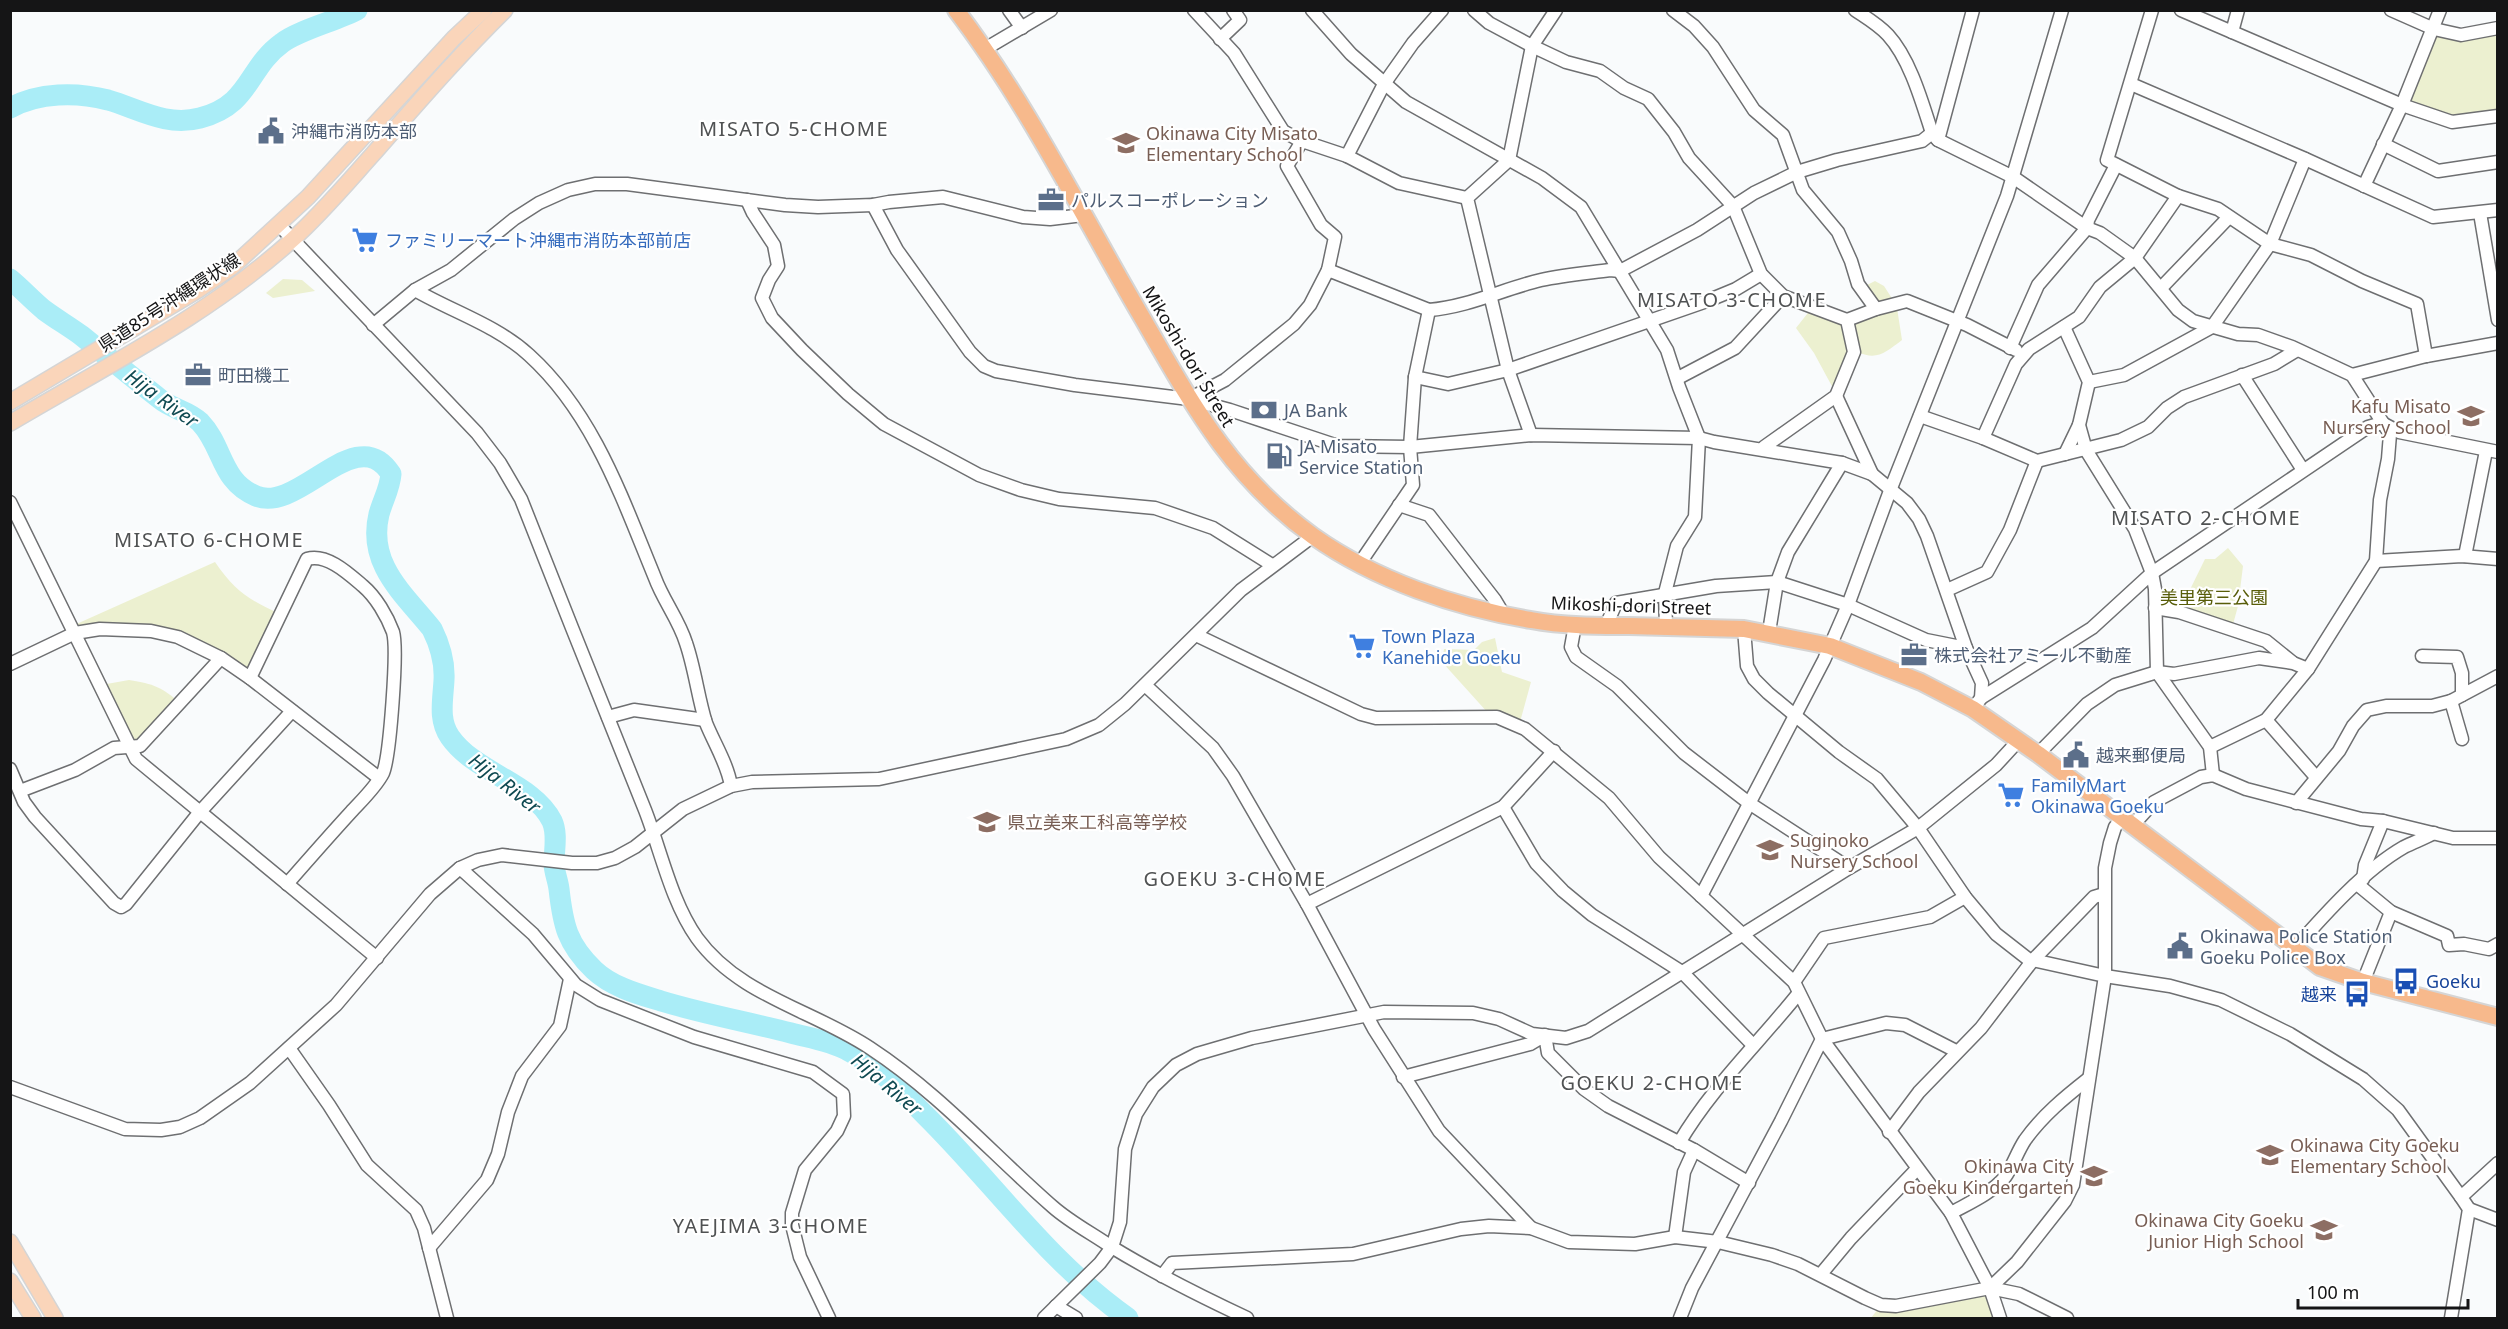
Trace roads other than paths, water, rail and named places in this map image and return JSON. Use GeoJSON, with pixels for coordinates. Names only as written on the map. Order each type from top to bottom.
{"type":"FeatureCollection","features":[{"type":"Feature","properties":{"kind":"highway","name":"Mikoshi-dori Street"},"geometry":{"type":"LineString","coordinates":[[956,10],[985,49],[1040,135],[1083,215],[1211,433],[1268,498],[1313,536],[1360,563],[1413,588],[1504,615],[1575,625],[1744,629],[1769,632],[1830,646],[1977,704],[2019,740],[2320,967],[2363,982],[2498,1017]]}},
{"type":"Feature","properties":{"kind":"main road","name":"県道85号沖縄環状線"},"geometry":{"type":"LineString","coordinates":[[10,402],[112,343],[232,267],[279,225],[454,38],[484,10]]}},
{"type":"Feature","properties":{"kind":"main road","name":"県道85号沖縄環状線"},"geometry":{"type":"LineString","coordinates":[[10,423],[128,354],[242,282],[322,211],[466,48],[505,10]]}},
{"type":"Feature","properties":{"kind":"main road"},"geometry":{"type":"LineString","coordinates":[[10,1242],[55,1318]]}},
{"type":"Feature","properties":{"kind":"main road"},"geometry":{"type":"LineString","coordinates":[[10,1281],[33,1318]]}},
{"type":"Feature","properties":{"kind":"street"},"geometry":{"type":"LineString","coordinates":[[1009,10],[1022,28]]}},
{"type":"Feature","properties":{"kind":"street"},"geometry":{"type":"LineString","coordinates":[[985,49],[1051,10]]}},
{"type":"Feature","properties":{"kind":"street"},"geometry":{"type":"LineString","coordinates":[[1194,10],[1234,53],[1283,131],[1302,141],[1347,156],[1399,183],[1467,198]]}},
{"type":"Feature","properties":{"kind":"street"},"geometry":{"type":"LineString","coordinates":[[1220,39],[1240,20],[1233,10]]}},
{"type":"Feature","properties":{"kind":"street"},"geometry":{"type":"LineString","coordinates":[[1312,10],[1351,54],[1406,102],[1542,178],[1581,207],[1668,350],[1679,387],[1699,438],[1695,517],[1677,546],[1665,593],[1666,627]]}},
{"type":"Feature","properties":{"kind":"street"},"geometry":{"type":"LineString","coordinates":[[1347,156],[1384,84],[1413,43],[1443,10]]}},
{"type":"Feature","properties":{"kind":"street"},"geometry":{"type":"LineString","coordinates":[[1474,10],[1489,23],[1532,46],[1566,63],[1600,71],[1624,88],[1648,99],[1674,132],[1689,158],[1733,206],[1761,274],[1783,296],[1847,320],[1907,301],[1959,321],[2025,354]]}},
{"type":"Feature","properties":{"kind":"street"},"geometry":{"type":"LineString","coordinates":[[1467,198],[1509,160],[1532,46],[1556,10]]}},
{"type":"Feature","properties":{"kind":"street"},"geometry":{"type":"LineString","coordinates":[[1673,10],[1694,26],[1713,47],[1754,110],[1783,135],[1803,190],[1838,231],[1858,284],[1876,309]]}},
{"type":"Feature","properties":{"kind":"street"},"geometry":{"type":"LineString","coordinates":[[1855,10],[1875,23],[1890,37],[1919,92],[1935,136],[2013,177],[2087,228],[2100,233],[2134,258],[2178,310],[2193,321],[2238,334],[2258,335],[2298,350],[2352,375],[2390,434],[2380,500],[2376,561],[2308,669],[2266,720],[2210,747]]}},
{"type":"Feature","properties":{"kind":"street"},"geometry":{"type":"LineString","coordinates":[[1935,136],[1973,10]]}},
{"type":"Feature","properties":{"kind":"street"},"geometry":{"type":"LineString","coordinates":[[1701,896],[1830,646],[1848,605],[2013,177],[2062,10]]}},
{"type":"Feature","properties":{"kind":"street"},"geometry":{"type":"LineString","coordinates":[[2152,10],[2107,160],[2178,196],[2218,209],[2270,244],[2311,255],[2362,281],[2417,304],[2426,356]]}},
{"type":"Feature","properties":{"kind":"street"},"geometry":{"type":"LineString","coordinates":[[2181,10],[2402,105],[2452,122],[2498,116]]}},
{"type":"Feature","properties":{"kind":"street"},"geometry":{"type":"LineString","coordinates":[[2232,32],[2238,10]]}},
{"type":"Feature","properties":{"kind":"street"},"geometry":{"type":"LineString","coordinates":[[2391,10],[2434,29],[2461,35],[2498,28]]}},
{"type":"Feature","properties":{"kind":"street"},"geometry":{"type":"LineString","coordinates":[[2364,186],[2402,105],[2440,10]]}},
{"type":"Feature","properties":{"kind":"street"},"geometry":{"type":"LineString","coordinates":[[2131,84],[2306,159],[2433,217],[2498,210]]}},
{"type":"Feature","properties":{"kind":"street"},"geometry":{"type":"LineString","coordinates":[[1328,270],[1429,310],[1446,309],[1541,280],[1610,270],[1620,271],[1697,230],[1733,206],[1797,172],[1935,136]]}},
{"type":"Feature","properties":{"kind":"street"},"geometry":{"type":"LineString","coordinates":[[1189,399],[1226,380],[1294,324],[1310,305],[1328,270],[1335,237],[1321,225],[1287,166],[1302,141]]}},
{"type":"Feature","properties":{"kind":"street"},"geometry":{"type":"LineString","coordinates":[[2384,144],[2438,171],[2498,162]]}},
{"type":"Feature","properties":{"kind":"street"},"geometry":{"type":"LineString","coordinates":[[2089,382],[2124,375],[2212,327],[2270,244],[2306,159]]}},
{"type":"Feature","properties":{"kind":"street"},"geometry":{"type":"LineString","coordinates":[[2010,348],[2038,285],[2087,228],[2088,220],[2116,165]]}},
{"type":"Feature","properties":{"kind":"street"},"geometry":{"type":"LineString","coordinates":[[373,325],[415,290],[451,270],[514,219],[539,203],[568,190],[612,183],[819,207],[873,205],[943,197],[1023,217],[1050,219],[1083,215]]}},
{"type":"Feature","properties":{"kind":"street"},"geometry":{"type":"LineString","coordinates":[[1983,438],[2016,364],[2025,354],[2079,317],[2100,287],[2134,258],[2178,196]]}},
{"type":"Feature","properties":{"kind":"street"},"geometry":{"type":"LineString","coordinates":[[1467,198],[1508,370],[1531,435]]}},
{"type":"Feature","properties":{"kind":"street"},"geometry":{"type":"LineString","coordinates":[[747,200],[774,245],[778,266],[762,298],[772,318],[848,394],[884,424],[979,476],[1059,499],[1155,508],[1213,528],[1272,565]]}},
{"type":"Feature","properties":{"kind":"street"},"geometry":{"type":"LineString","coordinates":[[873,205],[897,250],[970,352],[984,366],[1021,376],[1189,399],[1240,413],[1327,444],[1348,448],[1410,447],[1531,435],[1699,438],[1842,463],[1872,474],[1892,488],[1919,519],[1947,590],[1966,648],[1982,683],[1977,704]]}},
{"type":"Feature","properties":{"kind":"street"},"geometry":{"type":"LineString","coordinates":[[2480,213],[2498,320]]}},
{"type":"Feature","properties":{"kind":"street"},"geometry":{"type":"LineString","coordinates":[[2161,288],[2229,217]]}},
{"type":"Feature","properties":{"kind":"street"},"geometry":{"type":"LineString","coordinates":[[279,225],[477,433],[510,479],[521,499],[654,832],[676,898],[696,936],[722,966],[745,983],[868,1046],[900,1069],[965,1123],[1054,1208],[1112,1247],[1162,1276],[1247,1318]]}},
{"type":"Feature","properties":{"kind":"street"},"geometry":{"type":"LineString","coordinates":[[1415,377],[1448,384],[1508,370],[1707,301],[1736,289],[1761,274]]}},
{"type":"Feature","properties":{"kind":"street"},"geometry":{"type":"LineString","coordinates":[[415,290],[456,312],[494,328],[528,354],[562,388],[583,418],[637,531],[655,580],[686,641],[705,720],[731,786]]}},
{"type":"Feature","properties":{"kind":"street"},"geometry":{"type":"LineString","coordinates":[[1678,378],[1735,348],[1783,296]]}},
{"type":"Feature","properties":{"kind":"street"},"geometry":{"type":"LineString","coordinates":[[1360,563],[1413,485],[1410,447],[1415,377],[1429,310]]}},
{"type":"Feature","properties":{"kind":"street"},"geometry":{"type":"LineString","coordinates":[[1766,450],[1764,447],[1784,431],[1836,396],[1854,352],[1847,320]]}},
{"type":"Feature","properties":{"kind":"street"},"geometry":{"type":"LineString","coordinates":[[2064,327],[2089,382],[2079,425],[2065,454]]}},
{"type":"Feature","properties":{"kind":"street"},"geometry":{"type":"LineString","coordinates":[[2352,375],[2426,356],[2498,343]]}},
{"type":"Feature","properties":{"kind":"street"},"geometry":{"type":"LineString","coordinates":[[1920,416],[2037,460],[2121,440],[2148,427],[2167,408],[2184,397],[2274,363],[2298,350]]}},
{"type":"Feature","properties":{"kind":"street"},"geometry":{"type":"LineString","coordinates":[[2242,375],[2304,470]]}},
{"type":"Feature","properties":{"kind":"street"},"geometry":{"type":"LineString","coordinates":[[1836,396],[1872,474]]}},
{"type":"Feature","properties":{"kind":"street"},"geometry":{"type":"LineString","coordinates":[[1977,704],[2092,628],[2152,573],[2368,427],[2382,423],[2399,432],[2492,452],[2465,556]]}},
{"type":"Feature","properties":{"kind":"street"},"geometry":{"type":"LineString","coordinates":[[2079,425],[2086,450],[2135,529],[2152,573],[2157,672],[2210,747],[2213,775]]}},
{"type":"Feature","properties":{"kind":"street"},"geometry":{"type":"LineString","coordinates":[[1947,590],[1987,572],[2010,530],[2037,460]]}},
{"type":"Feature","properties":{"kind":"street"},"geometry":{"type":"LineString","coordinates":[[1769,632],[1777,582],[1788,552],[1842,463]]}},
{"type":"Feature","properties":{"kind":"street"},"geometry":{"type":"LineString","coordinates":[[10,502],[136,759],[377,958]]}},
{"type":"Feature","properties":{"kind":"street"},"geometry":{"type":"LineString","coordinates":[[1399,505],[1429,515],[1495,600],[1504,615]]}},
{"type":"Feature","properties":{"kind":"street"},"geometry":{"type":"LineString","coordinates":[[10,1087],[125,1129],[161,1130],[180,1127],[225,1103],[290,1048],[336,1005],[430,894],[460,868],[478,860],[502,855],[572,863],[597,863],[615,858],[635,847],[683,809],[731,786],[752,782],[879,779],[1066,740],[1099,725],[1145,685],[1241,590],[1313,536]]}},
{"type":"Feature","properties":{"kind":"street"},"geometry":{"type":"LineString","coordinates":[[2376,561],[2465,556],[2498,559]]}},
{"type":"Feature","properties":{"kind":"street"},"geometry":{"type":"LineString","coordinates":[[250,678],[308,559],[314,557],[328,561],[351,576],[374,599],[393,633],[395,648],[388,742],[383,772],[286,884]]}},
{"type":"Feature","properties":{"kind":"street"},"geometry":{"type":"LineString","coordinates":[[1606,626],[1616,603],[1716,586],[1777,582],[1848,605],[1926,640],[1966,648]]}},
{"type":"Feature","properties":{"kind":"street"},"geometry":{"type":"LineString","coordinates":[[2155,608],[2179,612],[2266,641],[2293,663]]}},
{"type":"Feature","properties":{"kind":"street"},"geometry":{"type":"LineString","coordinates":[[1575,625],[1571,647],[1576,657],[1617,686],[1684,753],[1749,803],[1849,868]]}},
{"type":"Feature","properties":{"kind":"street"},"geometry":{"type":"LineString","coordinates":[[10,664],[75,633],[100,629],[152,631],[178,638],[221,658],[250,678],[379,778]]}},
{"type":"Feature","properties":{"kind":"street"},"geometry":{"type":"LineString","coordinates":[[1744,629],[1747,666],[1754,679],[1839,752],[1877,779],[1918,828],[1965,897],[1996,934],[2028,959],[2105,976],[2170,986],[2221,1000],[2290,1034],[2363,1079],[2398,1110],[2469,1209],[2498,1220]]}},
{"type":"Feature","properties":{"kind":"street"},"geometry":{"type":"LineString","coordinates":[[1196,635],[1361,714],[1376,718],[1497,717],[1526,729],[1609,798],[1659,857],[1743,934],[1796,988],[1822,1039],[1951,1213],[1990,1288],[2000,1318]]}},
{"type":"Feature","properties":{"kind":"street"},"geometry":{"type":"LineString","coordinates":[[2422,656],[2457,657],[2462,673],[2457,698],[2462,739]]}},
{"type":"Feature","properties":{"kind":"street"},"geometry":{"type":"LineString","coordinates":[[20,791],[75,770],[114,748],[140,746],[221,658]]}},
{"type":"Feature","properties":{"kind":"street"},"geometry":{"type":"LineString","coordinates":[[2038,754],[2087,704],[2115,685],[2157,672],[2174,674],[2259,658],[2293,663],[2308,669]]}},
{"type":"Feature","properties":{"kind":"street"},"geometry":{"type":"LineString","coordinates":[[2296,803],[2339,751],[2353,726],[2367,710],[2386,706],[2432,706],[2457,698],[2498,676]]}},
{"type":"Feature","properties":{"kind":"street"},"geometry":{"type":"LineString","coordinates":[[1145,685],[1213,748],[1233,776],[1403,1077],[1451,1147],[1530,1228]]}},
{"type":"Feature","properties":{"kind":"street"},"geometry":{"type":"LineString","coordinates":[[608,717],[634,710],[705,720]]}},
{"type":"Feature","properties":{"kind":"street"},"geometry":{"type":"LineString","coordinates":[[10,769],[24,802],[35,817],[99,888],[121,907],[126,904],[199,813],[292,711]]}},
{"type":"Feature","properties":{"kind":"street"},"geometry":{"type":"LineString","coordinates":[[2266,720],[2316,777]]}},
{"type":"Feature","properties":{"kind":"street"},"geometry":{"type":"LineString","coordinates":[[1044,1318],[1091,1272],[1112,1247],[1120,1222],[1122,1165],[1136,1114],[1145,1098],[1171,1070],[1197,1054],[1252,1038],[1367,1014],[1473,1013],[1499,1019],[1532,1034],[1566,1038],[1588,1031],[1849,868],[1918,828],[1996,765],[2019,740]]}},
{"type":"Feature","properties":{"kind":"street"},"geometry":{"type":"LineString","coordinates":[[1307,904],[1503,807],[1554,752]]}},
{"type":"Feature","properties":{"kind":"street"},"geometry":{"type":"LineString","coordinates":[[1990,1288],[2017,1262],[2065,1201],[2073,1185],[2105,976],[2104,894],[2110,843],[2115,827],[2128,821],[2154,802],[2201,777],[2213,775],[2246,789],[2361,819],[2383,821],[2453,838],[2498,838]]}},
{"type":"Feature","properties":{"kind":"street"},"geometry":{"type":"LineString","coordinates":[[1503,807],[1536,863],[1563,891],[1592,915],[1682,972],[1753,1045]]}},
{"type":"Feature","properties":{"kind":"street"},"geometry":{"type":"LineString","coordinates":[[2360,881],[2383,821]]}},
{"type":"Feature","properties":{"kind":"street"},"geometry":{"type":"LineString","coordinates":[[2294,949],[2360,881],[2405,847],[2434,833]]}},
{"type":"Feature","properties":{"kind":"street"},"geometry":{"type":"LineString","coordinates":[[460,868],[532,934],[576,985],[600,999],[694,1037],[813,1072],[843,1094],[844,1116],[837,1131],[805,1170],[792,1213],[792,1225],[800,1257],[828,1318]]}},
{"type":"Feature","properties":{"kind":"street"},"geometry":{"type":"LineString","coordinates":[[2360,881],[2391,912],[2447,936],[2449,945],[2464,944],[2489,949],[2498,944]]}},
{"type":"Feature","properties":{"kind":"street"},"geometry":{"type":"LineString","coordinates":[[1889,1132],[1919,1092],[1956,1051],[1981,1028],[2033,960],[2094,897],[2104,894]]}},
{"type":"Feature","properties":{"kind":"street"},"geometry":{"type":"LineString","coordinates":[[1679,1143],[1713,1091],[1774,1024],[1824,938],[1930,917],[1965,897]]}},
{"type":"Feature","properties":{"kind":"street"},"geometry":{"type":"LineString","coordinates":[[2363,982],[2391,912]]}},
{"type":"Feature","properties":{"kind":"street"},"geometry":{"type":"LineString","coordinates":[[429,1248],[487,1180],[498,1154],[508,1112],[522,1076],[560,1026],[570,979]]}},
{"type":"Feature","properties":{"kind":"street"},"geometry":{"type":"LineString","coordinates":[[1680,1318],[1692,1288],[1749,1183],[1822,1039],[1886,1023],[1905,1025],[1956,1051]]}},
{"type":"Feature","properties":{"kind":"street"},"geometry":{"type":"LineString","coordinates":[[1403,1077],[1530,1044],[1545,1035]]}},
{"type":"Feature","properties":{"kind":"street"},"geometry":{"type":"LineString","coordinates":[[1545,1035],[1548,1053],[1584,1089],[1608,1106],[1694,1150],[1749,1183]]}},
{"type":"Feature","properties":{"kind":"street"},"geometry":{"type":"LineString","coordinates":[[290,1048],[367,1165],[416,1210],[424,1228],[447,1318]]}},
{"type":"Feature","properties":{"kind":"street"},"geometry":{"type":"LineString","coordinates":[[1951,1213],[1978,1198],[2005,1177],[2023,1143],[2037,1124],[2088,1078]]}},
{"type":"Feature","properties":{"kind":"street"},"geometry":{"type":"LineString","coordinates":[[1675,1237],[1684,1172],[1694,1150]]}},
{"type":"Feature","properties":{"kind":"street"},"geometry":{"type":"LineString","coordinates":[[2461,1197],[2498,1163]]}},
{"type":"Feature","properties":{"kind":"street"},"geometry":{"type":"LineString","coordinates":[[1821,1274],[1851,1238],[1917,1169]]}},
{"type":"Feature","properties":{"kind":"street"},"geometry":{"type":"LineString","coordinates":[[2451,1318],[2469,1209]]}},
{"type":"Feature","properties":{"kind":"street"},"geometry":{"type":"LineString","coordinates":[[1162,1276],[1172,1263],[1353,1254],[1461,1229],[1490,1226],[1530,1228],[1569,1242],[1635,1244],[1675,1237],[1718,1242],[1773,1254],[1821,1274],[1881,1305],[1896,1306],[1990,1288],[2019,1294],[2067,1318]]}},
{"type":"Feature","properties":{"kind":"street"},"geometry":{"type":"LineString","coordinates":[[1056,1306],[1076,1318]]}},
{"type":"Feature","properties":{"kind":"waterway","name":"Hija River"},"geometry":{"type":"LineString","coordinates":[[10,108],[46,96],[71,95],[108,100],[164,119],[200,118],[217,112],[229,104],[239,95],[271,53],[289,38],[357,10]]}},
{"type":"Feature","properties":{"kind":"waterway","name":"Hija River"},"geometry":{"type":"LineString","coordinates":[[10,279],[44,310],[82,336],[160,399],[200,422],[214,442],[235,482],[256,496],[273,498],[290,492],[344,462],[361,457],[377,460],[391,474],[379,514],[378,548],[390,577],[432,629],[437,641],[444,667],[442,710],[446,730],[461,749],[474,760],[532,797],[552,821],[555,837],[554,866],[562,913],[572,942],[585,961],[601,976],[634,993],[693,1010],[827,1042],[858,1056],[888,1079],[925,1115],[1047,1247],[1099,1296],[1128,1318]]}},
{"type":"Feature","properties":{"kind":"place","name":"沖縄市消防本部"},"geometry":{"type":"Point","coordinates":[271,131]}},
{"type":"Feature","properties":{"kind":"place","name":"Okinawa City Misato Elementary School"},"geometry":{"type":"Point","coordinates":[1126,143]}},
{"type":"Feature","properties":{"kind":"place","name":"パルスコーポレーション"},"geometry":{"type":"Point","coordinates":[1051,200]}},
{"type":"Feature","properties":{"kind":"place","name":"ファミリーマート沖縄市消防本部前店"},"geometry":{"type":"Point","coordinates":[365,240]}},
{"type":"Feature","properties":{"kind":"place","name":"町田機工"},"geometry":{"type":"Point","coordinates":[198,375]}},
{"type":"Feature","properties":{"kind":"place","name":"JA Bank"},"geometry":{"type":"Point","coordinates":[1264,410]}},
{"type":"Feature","properties":{"kind":"place","name":"Kafu Misato Nursery School"},"geometry":{"type":"Point","coordinates":[2471,416]}},
{"type":"Feature","properties":{"kind":"place","name":"JA Misato Service Station"},"geometry":{"type":"Point","coordinates":[1279,456]}},
{"type":"Feature","properties":{"kind":"place","name":"Town Plaza Kanehide Goeku"},"geometry":{"type":"Point","coordinates":[1362,646]}},
{"type":"Feature","properties":{"kind":"place","name":"株式会社アミール不動産"},"geometry":{"type":"Point","coordinates":[1914,655]}},
{"type":"Feature","properties":{"kind":"place","name":"越来郵便局"},"geometry":{"type":"Point","coordinates":[2076,755]}},
{"type":"Feature","properties":{"kind":"place","name":"FamilyMart Okinawa Goeku"},"geometry":{"type":"Point","coordinates":[2011,795]}},
{"type":"Feature","properties":{"kind":"place","name":"県立美来工科高等学校"},"geometry":{"type":"Point","coordinates":[987,822]}},
{"type":"Feature","properties":{"kind":"place","name":"Suginoko Nursery School"},"geometry":{"type":"Point","coordinates":[1770,850]}},
{"type":"Feature","properties":{"kind":"place","name":"Okinawa Police Station Goeku Police Box"},"geometry":{"type":"Point","coordinates":[2180,946]}},
{"type":"Feature","properties":{"kind":"place","name":"Goeku"},"geometry":{"type":"Point","coordinates":[2406,981]}},
{"type":"Feature","properties":{"kind":"place","name":"越来"},"geometry":{"type":"Point","coordinates":[2357,994]}},
{"type":"Feature","properties":{"kind":"place","name":"Okinawa City Goeku Elementary School"},"geometry":{"type":"Point","coordinates":[2270,1155]}},
{"type":"Feature","properties":{"kind":"place","name":"Okinawa City Goeku Kindergarten"},"geometry":{"type":"Point","coordinates":[2094,1176]}},
{"type":"Feature","properties":{"kind":"place","name":"Okinawa City Goeku Junior High School"},"geometry":{"type":"Point","coordinates":[2324,1230]}},
{"type":"Feature","properties":{"kind":"district","name":"MISATO 5-CHOME"},"geometry":{"type":"Point","coordinates":[794,128]}},
{"type":"Feature","properties":{"kind":"district","name":"MISATO 3-CHOME"},"geometry":{"type":"Point","coordinates":[1732,299]}},
{"type":"Feature","properties":{"kind":"district","name":"MISATO 2-CHOME"},"geometry":{"type":"Point","coordinates":[2206,517]}},
{"type":"Feature","properties":{"kind":"district","name":"MISATO 6-CHOME"},"geometry":{"type":"Point","coordinates":[209,539]}},
{"type":"Feature","properties":{"kind":"district","name":"GOEKU 3-CHOME"},"geometry":{"type":"Point","coordinates":[1235,878]}},
{"type":"Feature","properties":{"kind":"district","name":"GOEKU 2-CHOME"},"geometry":{"type":"Point","coordinates":[1652,1082]}},
{"type":"Feature","properties":{"kind":"district","name":"YAEJIMA 3-CHOME"},"geometry":{"type":"Point","coordinates":[771,1225]}},
{"type":"Feature","properties":{"kind":"park label","name":"美里第三公園"},"geometry":{"type":"Point","coordinates":[2214,597]}}]}
